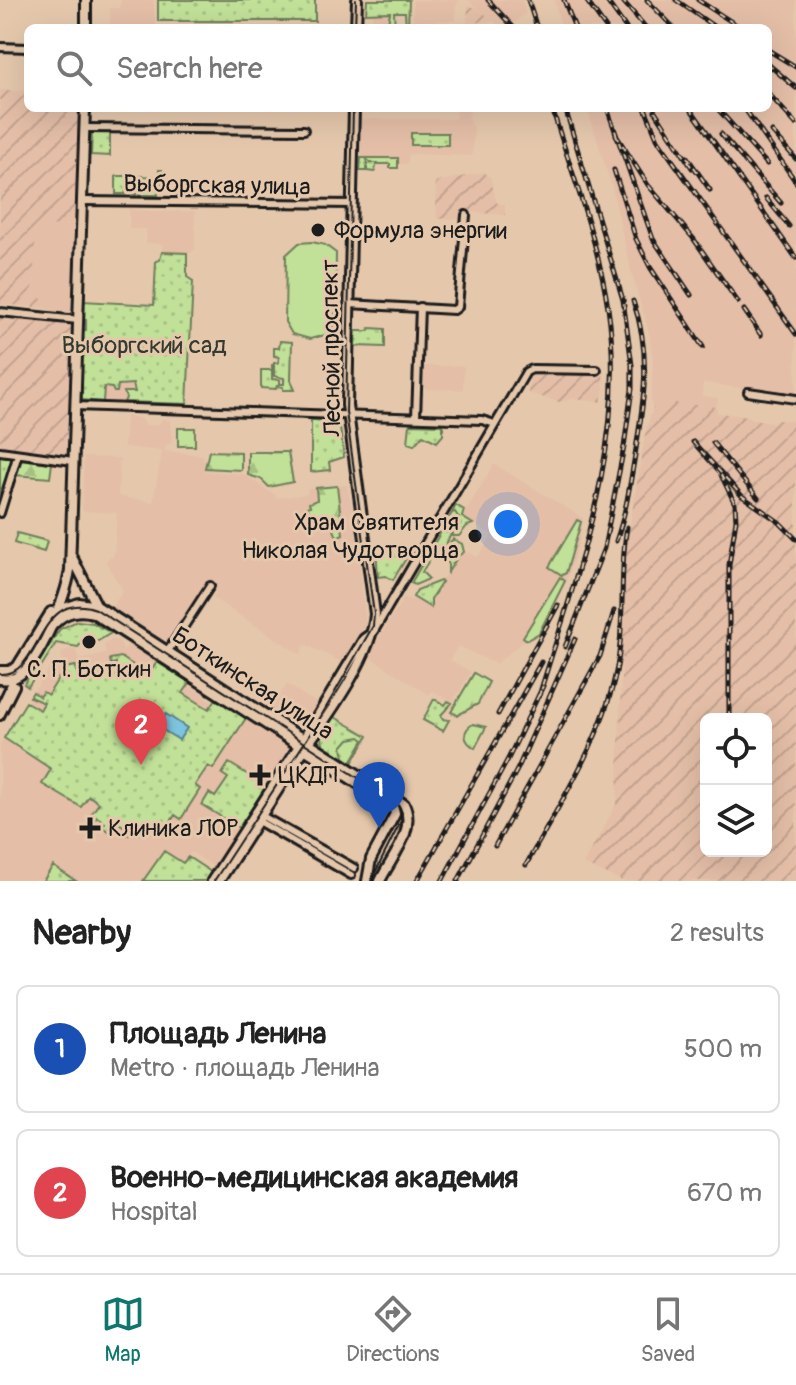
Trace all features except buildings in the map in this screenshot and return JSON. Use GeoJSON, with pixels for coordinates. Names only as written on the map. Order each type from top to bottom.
{"type":"FeatureCollection","features":[{"type":"Feature","properties":{"kind":"main road"},"geometry":{"type":"LineString","coordinates":[[86,0],[86,24]]}},
{"type":"Feature","properties":{"kind":"main road"},"geometry":{"type":"LineString","coordinates":[[356,24],[357,0]]}},
{"type":"Feature","properties":{"kind":"main road"},"geometry":{"type":"LineString","coordinates":[[7,673],[57,610],[69,576],[85,112]]}},
{"type":"Feature","properties":{"kind":"main road","name":"Лесной проспект"},"geometry":{"type":"LineString","coordinates":[[354,112],[348,416],[375,614],[371,634]]}},
{"type":"Feature","properties":{"kind":"main road"},"geometry":{"type":"LineString","coordinates":[[7,673],[24,672],[55,623],[71,528]]}},
{"type":"Feature","properties":{"kind":"main road"},"geometry":{"type":"LineString","coordinates":[[72,554],[97,611]]}},
{"type":"Feature","properties":{"kind":"main road"},"geometry":{"type":"LineString","coordinates":[[57,610],[83,603],[97,611]]}},
{"type":"Feature","properties":{"kind":"main road","name":"Боткинская улица"},"geometry":{"type":"LineString","coordinates":[[97,611],[386,797]]}},
{"type":"Feature","properties":{"kind":"main road"},"geometry":{"type":"LineString","coordinates":[[219,881],[261,820],[364,639],[371,634]]}},
{"type":"Feature","properties":{"kind":"main road"},"geometry":{"type":"LineString","coordinates":[[212,881],[304,744]]}},
{"type":"Feature","properties":{"kind":"main road"},"geometry":{"type":"LineString","coordinates":[[386,797],[404,804],[409,824],[380,879],[367,876],[371,859],[395,810],[386,797]]}},
{"type":"Feature","properties":{"kind":"main road"},"geometry":{"type":"LineString","coordinates":[[387,828],[399,830],[404,837]]}},
{"type":"Feature","properties":{"kind":"street"},"geometry":{"type":"LineString","coordinates":[[0,47],[24,48]]}},
{"type":"Feature","properties":{"kind":"street"},"geometry":{"type":"LineString","coordinates":[[85,128],[304,130]]}},
{"type":"Feature","properties":{"kind":"street","name":"Выборгская улица"},"geometry":{"type":"LineString","coordinates":[[82,201],[352,204]]}},
{"type":"Feature","properties":{"kind":"street"},"geometry":{"type":"LineString","coordinates":[[349,304],[454,310],[458,307],[466,215]]}},
{"type":"Feature","properties":{"kind":"street"},"geometry":{"type":"LineString","coordinates":[[416,417],[420,307]]}},
{"type":"Feature","properties":{"kind":"street"},"geometry":{"type":"LineString","coordinates":[[0,312],[78,320]]}},
{"type":"Feature","properties":{"kind":"street"},"geometry":{"type":"LineString","coordinates":[[371,634],[529,370],[597,370]]}},
{"type":"Feature","properties":{"kind":"street"},"geometry":{"type":"LineString","coordinates":[[748,392],[796,399]]}},
{"type":"Feature","properties":{"kind":"street"},"geometry":{"type":"LineString","coordinates":[[75,406],[416,417],[482,420],[495,424]]}},
{"type":"Feature","properties":{"kind":"street"},"geometry":{"type":"LineString","coordinates":[[0,451],[73,461]]}},
{"type":"Feature","properties":{"kind":"street"},"geometry":{"type":"LineString","coordinates":[[0,513],[18,454]]}},
{"type":"Feature","properties":{"kind":"street"},"geometry":{"type":"LineString","coordinates":[[165,655],[210,586]]}},
{"type":"Feature","properties":{"kind":"street"},"geometry":{"type":"LineString","coordinates":[[373,599],[381,603],[390,602]]}},
{"type":"Feature","properties":{"kind":"street"},"geometry":{"type":"LineString","coordinates":[[0,707],[7,673]]}},
{"type":"Feature","properties":{"kind":"street"},"geometry":{"type":"LineString","coordinates":[[0,716],[13,693],[7,673]]}},
{"type":"Feature","properties":{"kind":"street"},"geometry":{"type":"LineString","coordinates":[[261,820],[352,872]]}},
{"type":"Feature","properties":{"kind":"shaded area"},"geometry":{"type":"Polygon","coordinates":[[[121,0],[153,0],[156,24],[110,24],[110,8],[119,8],[121,0]]]}},
{"type":"Feature","properties":{"kind":"shaded area"},"geometry":{"type":"Polygon","coordinates":[[[413,0],[460,0],[456,7],[456,21],[413,21],[413,0]]]}},
{"type":"Feature","properties":{"kind":"shaded area"},"geometry":{"type":"Polygon","coordinates":[[[467,0],[522,0],[526,13],[513,24],[497,24],[467,0]]]}},
{"type":"Feature","properties":{"kind":"shaded area"},"geometry":{"type":"Polygon","coordinates":[[[554,0],[796,0],[796,391],[790,395],[703,383],[702,396],[718,398],[717,407],[665,402],[664,408],[653,407],[653,362],[649,333],[612,188],[588,112],[772,112],[772,24],[561,24],[554,0]]]}},
{"type":"Feature","properties":{"kind":"shaded area"},"geometry":{"type":"Polygon","coordinates":[[[468,5],[476,8],[495,21],[467,23],[468,5]]]}},
{"type":"Feature","properties":{"kind":"shaded area"},"geometry":{"type":"Polygon","coordinates":[[[372,12],[391,12],[389,24],[373,24],[372,12]]]}},
{"type":"Feature","properties":{"kind":"shaded area"},"geometry":{"type":"Polygon","coordinates":[[[0,90],[24,91],[24,112],[79,112],[74,226],[36,225],[33,294],[44,300],[45,308],[0,304],[0,90]]]}},
{"type":"Feature","properties":{"kind":"shaded area"},"geometry":{"type":"Polygon","coordinates":[[[456,112],[470,112],[474,129],[472,156],[409,154],[407,164],[398,164],[397,158],[361,158],[361,119],[455,119],[456,112]]]}},
{"type":"Feature","properties":{"kind":"shaded area"},"geometry":{"type":"Polygon","coordinates":[[[485,172],[490,176],[497,203],[505,204],[505,215],[470,212],[464,214],[464,219],[437,219],[435,182],[485,172]]]}},
{"type":"Feature","properties":{"kind":"shaded area"},"geometry":{"type":"Polygon","coordinates":[[[129,209],[195,211],[195,249],[191,253],[162,252],[162,244],[146,243],[146,229],[129,229],[129,209]]]}},
{"type":"Feature","properties":{"kind":"shaded area"},"geometry":{"type":"Polygon","coordinates":[[[36,224],[74,226],[71,313],[49,310],[45,308],[44,300],[33,295],[36,224]]]}},
{"type":"Feature","properties":{"kind":"shaded area"},"geometry":{"type":"Polygon","coordinates":[[[0,315],[73,323],[67,458],[0,447],[0,315]]]}},
{"type":"Feature","properties":{"kind":"shaded area"},"geometry":{"type":"Polygon","coordinates":[[[425,366],[464,366],[463,390],[424,389],[425,366]]]}},
{"type":"Feature","properties":{"kind":"shaded area"},"geometry":{"type":"Polygon","coordinates":[[[536,371],[603,372],[601,402],[572,399],[559,402],[528,393],[530,374],[536,371]]]}},
{"type":"Feature","properties":{"kind":"shaded area"},"geometry":{"type":"Polygon","coordinates":[[[99,382],[136,382],[135,403],[98,402],[99,382]]]}},
{"type":"Feature","properties":{"kind":"shaded area"},"geometry":{"type":"Polygon","coordinates":[[[665,402],[717,407],[717,413],[748,416],[749,419],[772,422],[772,425],[777,420],[796,421],[796,881],[622,881],[583,864],[617,803],[625,554],[645,434],[653,407],[664,408],[665,402]]]}},
{"type":"Feature","properties":{"kind":"shaded area"},"geometry":{"type":"Polygon","coordinates":[[[126,416],[140,418],[146,425],[158,425],[162,419],[170,420],[172,443],[166,445],[165,451],[203,455],[205,471],[243,474],[276,498],[307,494],[307,489],[347,485],[354,516],[366,623],[344,663],[306,645],[301,655],[213,598],[217,591],[206,584],[168,646],[111,608],[123,591],[105,561],[114,555],[117,513],[82,511],[84,457],[120,458],[118,496],[153,502],[162,451],[124,447],[126,416]]]}},
{"type":"Feature","properties":{"kind":"shaded area"},"geometry":{"type":"Polygon","coordinates":[[[494,464],[583,518],[579,543],[567,578],[533,639],[524,641],[496,664],[458,646],[450,660],[471,672],[453,702],[432,691],[429,695],[368,656],[404,597],[411,601],[413,597],[433,609],[431,602],[443,582],[441,580],[459,556],[469,552],[478,557],[492,535],[462,517],[494,464]]]}},
{"type":"Feature","properties":{"kind":"shaded area"},"geometry":{"type":"Polygon","coordinates":[[[112,640],[120,641],[123,651],[129,644],[190,683],[188,686],[205,693],[204,696],[213,702],[216,699],[293,749],[216,868],[191,852],[183,864],[164,852],[143,881],[0,881],[0,744],[53,662],[63,665],[61,654],[68,649],[76,650],[79,660],[106,654],[104,645],[112,640]]]}},
{"type":"Feature","properties":{"kind":"shaded area"},"geometry":{"type":"Polygon","coordinates":[[[287,684],[318,704],[317,711],[302,730],[270,710],[287,684]]]}},
{"type":"Feature","properties":{"kind":"green space"},"geometry":{"type":"Polygon","coordinates":[[[158,0],[315,0],[315,21],[158,21],[158,0]]]}},
{"type":"Feature","properties":{"kind":"green space"},"geometry":{"type":"Polygon","coordinates":[[[367,0],[409,0],[408,24],[405,12],[394,12],[395,24],[388,24],[390,12],[366,13],[367,0]]]}},
{"type":"Feature","properties":{"kind":"green space"},"geometry":{"type":"Polygon","coordinates":[[[92,133],[110,133],[110,156],[91,155],[92,133]]]}},
{"type":"Feature","properties":{"kind":"green space"},"geometry":{"type":"Polygon","coordinates":[[[411,133],[448,133],[448,145],[411,145],[411,133]]]}},
{"type":"Feature","properties":{"kind":"green space"},"geometry":{"type":"Polygon","coordinates":[[[361,158],[398,158],[398,168],[390,168],[390,164],[376,164],[375,172],[367,171],[367,164],[372,163],[367,160],[366,171],[360,171],[361,158]]]}},
{"type":"Feature","properties":{"kind":"green space"},"geometry":{"type":"Polygon","coordinates":[[[159,170],[162,170],[158,195],[139,195],[140,176],[159,177],[159,170]]]}},
{"type":"Feature","properties":{"kind":"green space"},"geometry":{"type":"Polygon","coordinates":[[[116,176],[136,176],[136,195],[130,194],[130,191],[116,194],[116,176]]]}},
{"type":"Feature","properties":{"kind":"green space"},"geometry":{"type":"Polygon","coordinates":[[[299,243],[325,245],[336,253],[335,322],[329,334],[310,339],[292,334],[285,322],[286,255],[299,243]]]}},
{"type":"Feature","properties":{"kind":"green space","name":"Выборгский сад"},"geometry":{"type":"Polygon","coordinates":[[[162,252],[187,253],[187,277],[193,281],[187,404],[124,402],[124,392],[135,392],[133,384],[118,385],[117,392],[104,387],[103,402],[82,400],[82,330],[86,330],[83,301],[154,305],[156,261],[160,260],[162,252]]]}},
{"type":"Feature","properties":{"kind":"green space"},"geometry":{"type":"Polygon","coordinates":[[[370,328],[385,329],[385,347],[355,346],[356,331],[368,331],[370,328]]]}},
{"type":"Feature","properties":{"kind":"green space"},"geometry":{"type":"Polygon","coordinates":[[[280,341],[292,342],[291,380],[295,390],[283,390],[283,387],[277,386],[276,389],[261,388],[261,370],[272,370],[272,379],[284,384],[284,378],[274,376],[274,363],[278,363],[279,357],[274,356],[274,348],[279,348],[280,341]]]}},
{"type":"Feature","properties":{"kind":"green space"},"geometry":{"type":"Polygon","coordinates":[[[311,420],[332,421],[332,426],[340,428],[344,457],[329,462],[330,470],[311,472],[311,420]]]}},
{"type":"Feature","properties":{"kind":"green space"},"geometry":{"type":"Polygon","coordinates":[[[410,424],[443,425],[443,435],[437,442],[423,435],[414,445],[408,443],[410,424]]]}},
{"type":"Feature","properties":{"kind":"green space"},"geometry":{"type":"Polygon","coordinates":[[[178,428],[195,428],[195,446],[178,446],[178,428]]]}},
{"type":"Feature","properties":{"kind":"green space"},"geometry":{"type":"Polygon","coordinates":[[[209,451],[241,452],[241,470],[205,468],[209,451]]]}},
{"type":"Feature","properties":{"kind":"green space"},"geometry":{"type":"Polygon","coordinates":[[[248,452],[288,452],[293,482],[269,487],[261,479],[248,475],[248,452]]]}},
{"type":"Feature","properties":{"kind":"green space"},"geometry":{"type":"Polygon","coordinates":[[[0,454],[14,457],[0,505],[0,454]]]}},
{"type":"Feature","properties":{"kind":"green space"},"geometry":{"type":"Polygon","coordinates":[[[21,459],[52,463],[50,478],[16,475],[21,459]]]}},
{"type":"Feature","properties":{"kind":"green space"},"geometry":{"type":"Polygon","coordinates":[[[337,486],[343,534],[337,537],[332,525],[321,522],[311,526],[308,521],[312,519],[307,507],[317,500],[316,488],[337,486]]]}},
{"type":"Feature","properties":{"kind":"green space"},"geometry":{"type":"Polygon","coordinates":[[[456,505],[464,510],[462,517],[473,524],[459,536],[452,536],[459,518],[452,513],[456,505]]]}},
{"type":"Feature","properties":{"kind":"green space"},"geometry":{"type":"Polygon","coordinates":[[[455,512],[459,518],[445,546],[437,547],[422,572],[429,579],[415,585],[411,583],[452,513],[455,512]]]}},
{"type":"Feature","properties":{"kind":"green space"},"geometry":{"type":"Polygon","coordinates":[[[577,520],[581,522],[566,573],[562,575],[549,567],[577,520]]]}},
{"type":"Feature","properties":{"kind":"green space"},"geometry":{"type":"Polygon","coordinates":[[[17,533],[47,541],[44,552],[14,543],[17,533]]]}},
{"type":"Feature","properties":{"kind":"green space"},"geometry":{"type":"Polygon","coordinates":[[[453,539],[462,544],[464,552],[448,572],[448,545],[453,539]]]}},
{"type":"Feature","properties":{"kind":"green space"},"geometry":{"type":"Polygon","coordinates":[[[389,544],[408,555],[393,580],[386,576],[378,577],[376,546],[389,544]]]}},
{"type":"Feature","properties":{"kind":"green space"},"geometry":{"type":"Polygon","coordinates":[[[560,577],[565,581],[539,633],[527,640],[523,637],[560,577]]]}},
{"type":"Feature","properties":{"kind":"green space"},"geometry":{"type":"Polygon","coordinates":[[[440,581],[431,599],[431,608],[413,597],[417,590],[440,581]]]}},
{"type":"Feature","properties":{"kind":"green space"},"geometry":{"type":"Polygon","coordinates":[[[77,621],[93,623],[111,633],[98,641],[85,639],[78,647],[56,643],[28,687],[24,684],[60,629],[77,621]]]}},
{"type":"Feature","properties":{"kind":"green space"},"geometry":{"type":"Polygon","coordinates":[[[121,657],[148,675],[157,662],[190,683],[183,693],[209,709],[216,699],[246,718],[213,769],[208,766],[195,785],[200,789],[181,819],[175,815],[168,826],[160,821],[153,832],[124,835],[128,829],[117,822],[112,827],[115,829],[112,834],[102,827],[105,823],[97,817],[93,822],[88,819],[99,803],[89,796],[81,807],[42,784],[51,769],[4,738],[26,702],[40,710],[44,703],[30,697],[33,692],[40,697],[43,692],[48,695],[65,668],[76,666],[78,676],[116,667],[110,659],[121,657]]]}},
{"type":"Feature","properties":{"kind":"green space"},"geometry":{"type":"Polygon","coordinates":[[[474,673],[489,682],[478,704],[458,715],[451,712],[474,673]]]}},
{"type":"Feature","properties":{"kind":"green space"},"geometry":{"type":"Polygon","coordinates":[[[434,699],[445,705],[448,701],[452,703],[441,715],[449,720],[443,731],[423,720],[434,699]]]}},
{"type":"Feature","properties":{"kind":"green space"},"geometry":{"type":"Polygon","coordinates":[[[331,715],[368,736],[352,763],[323,745],[321,733],[331,715]]]}},
{"type":"Feature","properties":{"kind":"green space"},"geometry":{"type":"Polygon","coordinates":[[[473,724],[486,727],[475,748],[465,736],[473,724]]]}},
{"type":"Feature","properties":{"kind":"green space"},"geometry":{"type":"Polygon","coordinates":[[[360,737],[364,740],[351,762],[344,757],[342,747],[349,739],[360,737]]]}},
{"type":"Feature","properties":{"kind":"green space"},"geometry":{"type":"Polygon","coordinates":[[[229,763],[268,787],[241,829],[202,805],[209,793],[215,797],[228,778],[222,774],[229,763]]]}},
{"type":"Feature","properties":{"kind":"green space"},"geometry":{"type":"Polygon","coordinates":[[[164,851],[183,863],[188,857],[211,872],[205,881],[143,881],[164,851]]]}},
{"type":"Feature","properties":{"kind":"green space"},"geometry":{"type":"Polygon","coordinates":[[[53,866],[76,881],[43,881],[53,866]]]}},
{"type":"Feature","properties":{"kind":"water"},"geometry":{"type":"Polygon","coordinates":[[[166,714],[187,728],[179,740],[158,727],[166,714]]]}},
{"type":"Feature","properties":{"kind":"tram line"},"geometry":{"type":"LineString","coordinates":[[355,24],[356,0]]}},
{"type":"Feature","properties":{"kind":"tram line"},"geometry":{"type":"LineString","coordinates":[[214,881],[316,725],[373,626],[374,614],[346,412],[353,112]]}},
{"type":"Feature","properties":{"kind":"tram line"},"geometry":{"type":"LineString","coordinates":[[0,674],[14,671],[24,662],[50,621],[62,611],[76,606],[96,609],[396,802],[402,813],[401,821],[371,881]]}},
{"type":"Feature","properties":{"kind":"railway"},"geometry":{"type":"LineString","coordinates":[[488,0],[510,24]]}},
{"type":"Feature","properties":{"kind":"railway"},"geometry":{"type":"LineString","coordinates":[[528,0],[536,24]]}},
{"type":"Feature","properties":{"kind":"railway"},"geometry":{"type":"LineString","coordinates":[[564,0],[573,24]]}},
{"type":"Feature","properties":{"kind":"railway"},"geometry":{"type":"LineString","coordinates":[[586,0],[603,24]]}},
{"type":"Feature","properties":{"kind":"railway"},"geometry":{"type":"LineString","coordinates":[[606,0],[623,24]]}},
{"type":"Feature","properties":{"kind":"railway"},"geometry":{"type":"LineString","coordinates":[[622,0],[643,24]]}},
{"type":"Feature","properties":{"kind":"railway"},"geometry":{"type":"LineString","coordinates":[[647,0],[670,24]]}},
{"type":"Feature","properties":{"kind":"railway"},"geometry":{"type":"LineString","coordinates":[[676,0],[710,24]]}},
{"type":"Feature","properties":{"kind":"railway"},"geometry":{"type":"LineString","coordinates":[[698,0],[735,24]]}},
{"type":"Feature","properties":{"kind":"railway"},"geometry":{"type":"LineString","coordinates":[[772,52],[796,67]]}},
{"type":"Feature","properties":{"kind":"railway"},"geometry":{"type":"LineString","coordinates":[[772,67],[796,88]]}},
{"type":"Feature","properties":{"kind":"railway"},"geometry":{"type":"LineString","coordinates":[[772,97],[796,124]]}},
{"type":"Feature","properties":{"kind":"railway"},"geometry":{"type":"LineString","coordinates":[[539,696],[583,554],[605,456],[611,407],[612,357],[604,283],[584,207],[553,112]]}},
{"type":"Feature","properties":{"kind":"railway"},"geometry":{"type":"LineString","coordinates":[[565,647],[604,548],[632,389],[632,365],[623,300],[566,112]]}},
{"type":"Feature","properties":{"kind":"railway"},"geometry":{"type":"LineString","coordinates":[[608,112],[653,239],[691,295]]}},
{"type":"Feature","properties":{"kind":"railway"},"geometry":{"type":"LineString","coordinates":[[647,112],[658,140],[796,334]]}},
{"type":"Feature","properties":{"kind":"railway"},"geometry":{"type":"LineString","coordinates":[[656,112],[692,168]]}},
{"type":"Feature","properties":{"kind":"railway"},"geometry":{"type":"LineString","coordinates":[[693,112],[796,258]]}},
{"type":"Feature","properties":{"kind":"railway"},"geometry":{"type":"LineString","coordinates":[[721,112],[767,164]]}},
{"type":"Feature","properties":{"kind":"railway"},"geometry":{"type":"LineString","coordinates":[[747,112],[796,182]]}},
{"type":"Feature","properties":{"kind":"railway"},"geometry":{"type":"LineString","coordinates":[[772,132],[796,159]]}},
{"type":"Feature","properties":{"kind":"railway"},"geometry":{"type":"LineString","coordinates":[[721,134],[781,203]]}},
{"type":"Feature","properties":{"kind":"railway"},"geometry":{"type":"LineString","coordinates":[[616,135],[648,185],[693,238],[738,302]]}},
{"type":"Feature","properties":{"kind":"railway"},"geometry":{"type":"LineString","coordinates":[[687,157],[710,190]]}},
{"type":"Feature","properties":{"kind":"railway"},"geometry":{"type":"LineString","coordinates":[[614,170],[636,239],[650,267],[703,347]]}},
{"type":"Feature","properties":{"kind":"railway"},"geometry":{"type":"LineString","coordinates":[[766,198],[789,226]]}},
{"type":"Feature","properties":{"kind":"railway"},"geometry":{"type":"LineString","coordinates":[[616,541],[629,488],[643,397],[643,340],[633,301]]}},
{"type":"Feature","properties":{"kind":"railway"},"geometry":{"type":"LineString","coordinates":[[744,310],[761,335]]}},
{"type":"Feature","properties":{"kind":"railway"},"geometry":{"type":"LineString","coordinates":[[693,442],[742,496],[779,522],[796,539]]}},
{"type":"Feature","properties":{"kind":"railway"},"geometry":{"type":"LineString","coordinates":[[713,443],[758,498]]}},
{"type":"Feature","properties":{"kind":"railway"},"geometry":{"type":"LineString","coordinates":[[721,475],[735,504],[736,520],[729,565],[729,713]]}},
{"type":"Feature","properties":{"kind":"railway"},"geometry":{"type":"LineString","coordinates":[[526,865],[581,766],[612,688],[620,644],[627,527]]}},
{"type":"Feature","properties":{"kind":"railway"},"geometry":{"type":"LineString","coordinates":[[498,714],[558,605]]}},
{"type":"Feature","properties":{"kind":"railway"},"geometry":{"type":"LineString","coordinates":[[495,846],[600,656],[614,611]]}},
{"type":"Feature","properties":{"kind":"railway"},"geometry":{"type":"LineString","coordinates":[[458,881],[518,768],[575,639]]}},
{"type":"Feature","properties":{"kind":"railway"},"geometry":{"type":"LineString","coordinates":[[417,881],[541,662]]}},
{"type":"Feature","properties":{"kind":"railway"},"geometry":{"type":"LineString","coordinates":[[442,881],[508,759],[543,686]]}},
{"type":"Feature","properties":{"kind":"place","name":"Формула энергии"},"geometry":{"type":"Point","coordinates":[318,230]}},
{"type":"Feature","properties":{"kind":"place","name":"Храм Святителя Николая Чудотворца"},"geometry":{"type":"Point","coordinates":[475,536]}},
{"type":"Feature","properties":{"kind":"place","name":"С. П. Боткин"},"geometry":{"type":"Point","coordinates":[89,642]}},
{"type":"Feature","properties":{"kind":"place","name":"Военно-медицинская академия"},"geometry":{"type":"Point","coordinates":[141,765]}},
{"type":"Feature","properties":{"kind":"place","name":"ЦКДП"},"geometry":{"type":"Point","coordinates":[260,775]}},
{"type":"Feature","properties":{"kind":"place","name":"Клиника ЛОР"},"geometry":{"type":"Point","coordinates":[90,828]}},
{"type":"Feature","properties":{"kind":"place","name":"Площадь Ленина"},"geometry":{"type":"Point","coordinates":[379,828]}}]}
